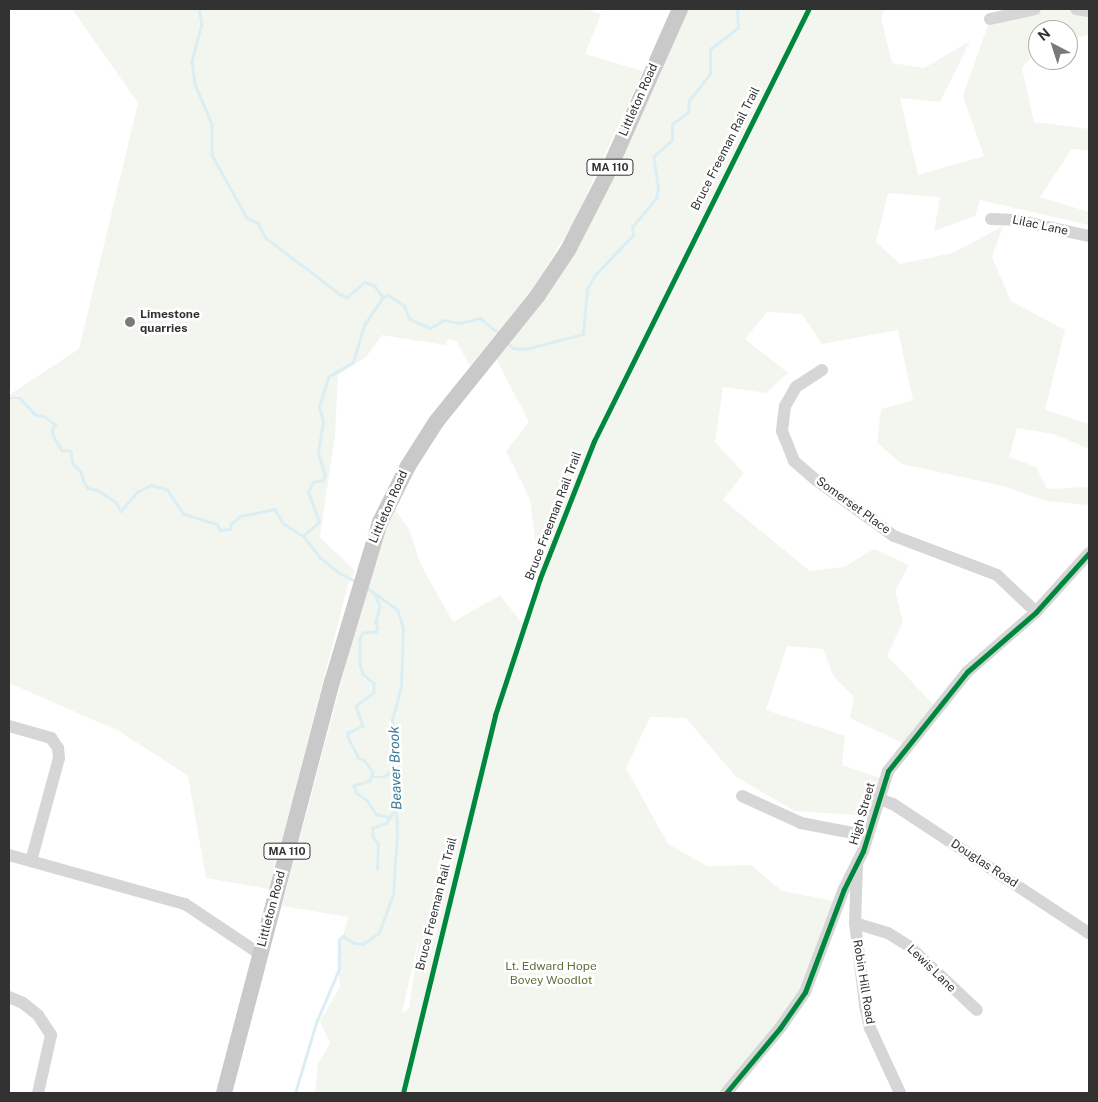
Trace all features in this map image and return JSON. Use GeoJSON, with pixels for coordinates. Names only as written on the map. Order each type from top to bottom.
{"type":"FeatureCollection","features":[{"type":"Feature","properties":{"kind":"main road","name":"Littleton Road"},"geometry":{"type":"LineString","coordinates":[[224,1093],[352,610],[372,545],[389,501],[425,438],[554,272],[581,227],[680,9]]}},
{"type":"Feature","properties":{"kind":"street"},"geometry":{"type":"LineString","coordinates":[[990,19],[1035,9]]}},
{"type":"Feature","properties":{"kind":"street"},"geometry":{"type":"LineString","coordinates":[[1076,9],[1089,11]]}},
{"type":"Feature","properties":{"kind":"street","name":"Lilac Lane"},"geometry":{"type":"LineString","coordinates":[[991,219],[1016,220],[1089,236]]}},
{"type":"Feature","properties":{"kind":"street","name":"Somerset Place"},"geometry":{"type":"LineString","coordinates":[[822,370],[796,387],[785,406],[782,431],[794,461],[816,480],[894,536],[997,575],[1036,612]]}},
{"type":"Feature","properties":{"kind":"street","name":"High Street"},"geometry":{"type":"LineString","coordinates":[[726,1093],[780,1028],[805,992],[844,889],[857,864],[868,836],[877,798],[884,779],[899,755],[962,677],[1036,612],[1089,553]]}},
{"type":"Feature","properties":{"kind":"street"},"geometry":{"type":"LineString","coordinates":[[9,726],[51,738],[58,748],[59,758],[31,861]]}},
{"type":"Feature","properties":{"kind":"street"},"geometry":{"type":"LineString","coordinates":[[742,796],[801,823],[868,836]]}},
{"type":"Feature","properties":{"kind":"street","name":"Douglas Road"},"geometry":{"type":"LineString","coordinates":[[877,798],[902,809],[1089,933]]}},
{"type":"Feature","properties":{"kind":"street"},"geometry":{"type":"LineString","coordinates":[[9,855],[185,904],[260,954]]}},
{"type":"Feature","properties":{"kind":"street","name":"Robin Hill Road"},"geometry":{"type":"LineString","coordinates":[[857,864],[855,922],[867,1016],[900,1093]]}},
{"type":"Feature","properties":{"kind":"street","name":"Lewis Lane"},"geometry":{"type":"LineString","coordinates":[[855,922],[888,933],[909,946],[977,1010]]}},
{"type":"Feature","properties":{"kind":"street"},"geometry":{"type":"LineString","coordinates":[[9,997],[23,1003],[38,1015],[51,1035],[38,1093]]}},
{"type":"Feature","properties":{"kind":"green space"},"geometry":{"type":"Polygon","coordinates":[[[72,9],[598,9],[590,11],[601,14],[585,54],[643,71],[574,222],[533,288],[470,366],[457,342],[448,339],[445,345],[382,335],[366,357],[338,375],[335,435],[320,537],[355,571],[348,585],[269,889],[206,878],[188,776],[119,731],[9,683],[9,395],[79,349],[138,103],[72,9]]]}},
{"type":"Feature","properties":{"kind":"green space","name":"Lt. Edward Hope Bovey Woodlot"},"geometry":{"type":"Polygon","coordinates":[[[680,9],[885,9],[881,18],[892,63],[924,68],[970,41],[940,102],[900,98],[918,175],[984,156],[963,96],[989,22],[1035,9],[1089,11],[1089,35],[1078,38],[1078,20],[1028,20],[1028,61],[1022,68],[1034,122],[1089,129],[1089,150],[1072,149],[1040,197],[1089,212],[1089,225],[980,200],[975,216],[934,231],[940,197],[888,193],[876,242],[900,264],[953,253],[1003,226],[992,257],[1011,301],[1065,330],[1045,410],[1089,424],[1089,449],[1054,434],[1017,428],[1009,457],[1036,467],[1047,489],[1089,487],[1089,505],[1046,501],[1003,486],[902,464],[877,443],[881,409],[913,400],[898,330],[822,344],[802,314],[767,312],[745,339],[788,373],[766,393],[723,387],[715,442],[744,473],[723,500],[810,571],[844,567],[874,549],[909,565],[895,591],[903,622],[887,656],[937,708],[907,745],[850,718],[854,697],[834,677],[823,649],[787,646],[766,710],[845,736],[842,765],[884,779],[872,816],[795,811],[736,777],[686,718],[650,717],[626,768],[668,844],[707,866],[751,865],[782,891],[839,902],[809,982],[726,1093],[315,1093],[318,1064],[330,1043],[320,1021],[340,987],[337,959],[348,917],[282,906],[389,501],[409,529],[421,565],[453,622],[500,595],[524,626],[540,578],[530,499],[506,451],[529,422],[492,351],[538,295],[680,9]],[[420,933],[402,1013],[409,1009],[420,933]]]}},
{"type":"Feature","properties":{"kind":"waterway"},"geometry":{"type":"LineString","coordinates":[[199,9],[202,24],[192,62],[195,84],[212,124],[212,155],[247,218],[258,223],[266,238],[340,294],[347,297],[364,282],[374,285],[383,297]]}},
{"type":"Feature","properties":{"kind":"waterway","name":"Beaver Brook"},"geometry":{"type":"LineString","coordinates":[[507,342],[513,348],[525,349],[583,334],[587,289],[595,275],[633,235],[632,227],[656,198],[658,187],[653,157],[672,140],[672,124],[688,112],[689,100],[710,74],[710,49],[738,28],[737,9]]}},
{"type":"Feature","properties":{"kind":"waterway","name":"Beaver Brook"},"geometry":{"type":"LineString","coordinates":[[356,582],[340,574],[320,558],[303,536],[319,522],[308,492],[313,482],[323,480],[325,476],[318,453],[323,422],[319,407],[328,377],[353,362],[364,325],[383,297],[388,295],[404,305],[410,319],[430,328],[444,320],[460,323],[480,318],[500,334]]}},
{"type":"Feature","properties":{"kind":"waterway"},"geometry":{"type":"LineString","coordinates":[[9,398],[20,398],[36,415],[44,416],[56,425],[52,430],[55,439],[62,450],[71,451],[73,464],[81,472],[88,488],[98,490],[116,502],[121,511],[137,492],[151,485],[167,489],[184,514],[217,524],[220,530],[230,529],[231,524],[240,516],[275,509],[283,523],[303,536]]}},
{"type":"Feature","properties":{"kind":"waterway","name":"Beaver Brook"},"geometry":{"type":"LineString","coordinates":[[295,1093],[316,1023],[339,969],[339,940],[343,936],[354,943],[363,944],[379,933],[393,894],[397,833],[392,720],[401,686],[403,628],[397,610],[367,588]]}},
{"type":"Feature","properties":{"kind":"waterway"},"geometry":{"type":"LineString","coordinates":[[375,594],[380,606],[376,622],[378,628],[376,632],[363,633],[360,639],[360,665],[363,674],[374,683],[374,693],[356,706],[363,726],[348,733],[348,737],[358,757],[364,760],[373,772],[370,781],[354,786],[357,793],[367,800],[376,814],[388,817]]}},
{"type":"Feature","properties":{"kind":"waterway"},"geometry":{"type":"LineString","coordinates":[[373,777],[383,777],[393,770]]}},
{"type":"Feature","properties":{"kind":"waterway"},"geometry":{"type":"LineString","coordinates":[[377,869],[378,844],[373,837],[372,828],[386,823],[396,808]]}},
{"type":"Feature","properties":{"kind":"cycle path","name":"Bruce Freeman Rail Trail"},"geometry":{"type":"LineString","coordinates":[[403,1093],[495,715],[540,578],[594,441],[808,9]]}},
{"type":"Feature","properties":{"kind":"cycle path"},"geometry":{"type":"LineString","coordinates":[[726,1093],[780,1028],[805,992],[844,889],[863,851],[888,771],[967,672],[1036,612],[1089,553]]}},
{"type":"Feature","properties":{"kind":"place","name":"Limestone quarries"},"geometry":{"type":"Point","coordinates":[130,322]}}]}
